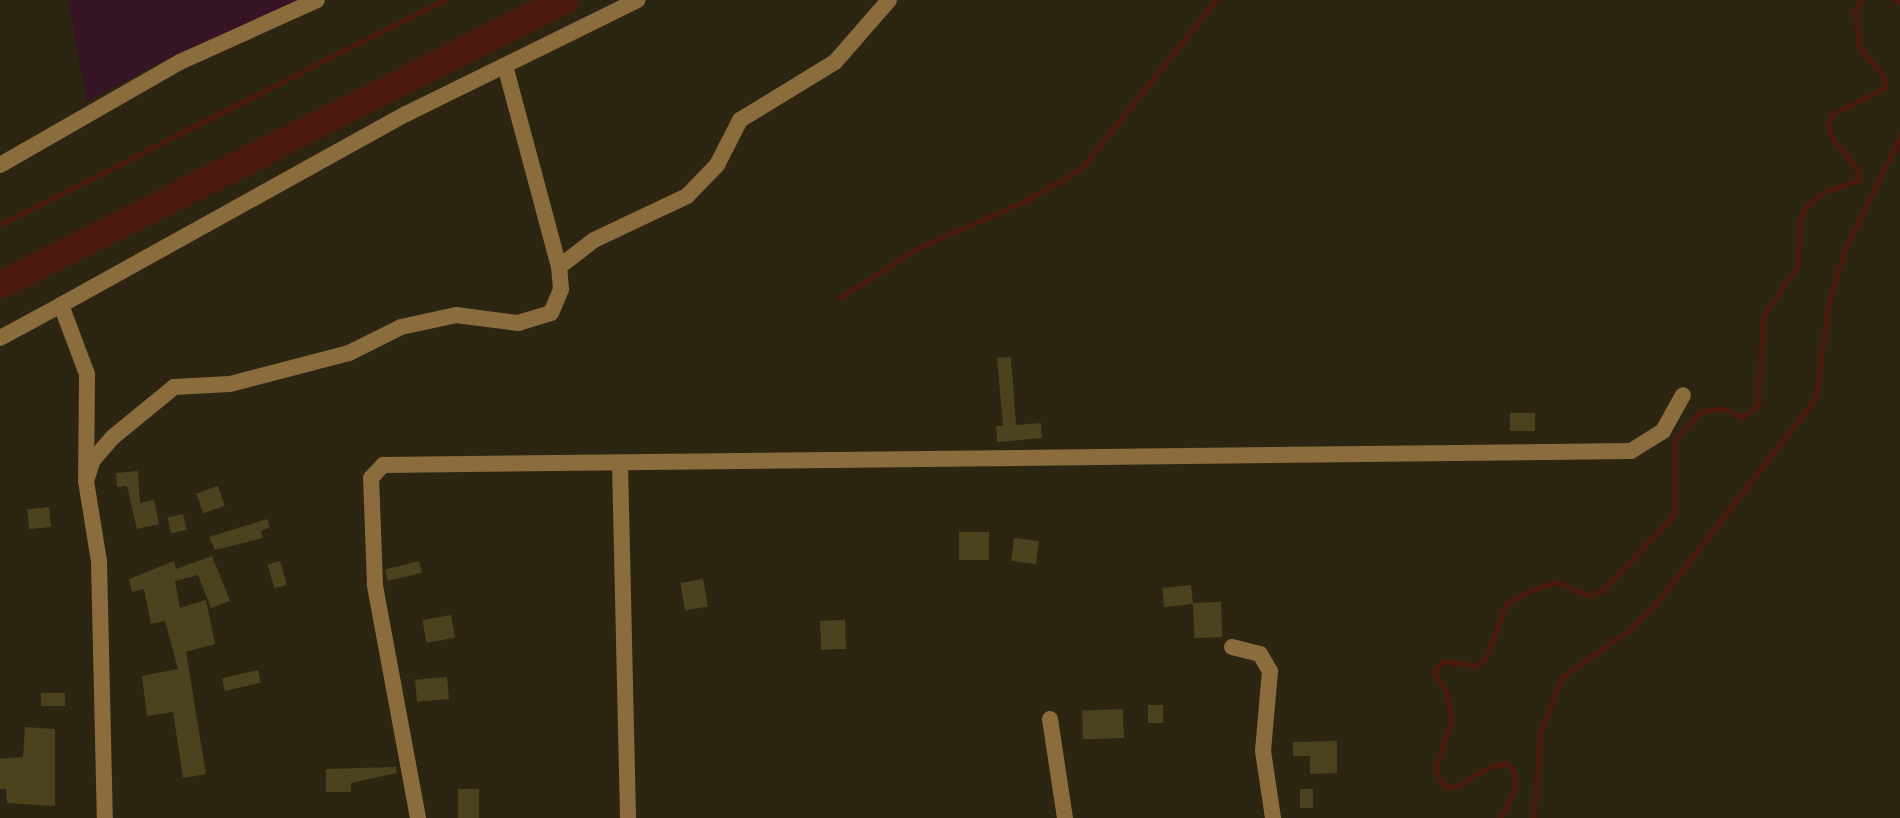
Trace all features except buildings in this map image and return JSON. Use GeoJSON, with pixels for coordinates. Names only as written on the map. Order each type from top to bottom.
{"type":"FeatureCollection","features":[{"type":"Feature","properties":{"kind":"street"},"geometry":{"type":"LineString","coordinates":[[0,165],[180,62],[317,0]]}},
{"type":"Feature","properties":{"kind":"street"},"geometry":{"type":"LineString","coordinates":[[0,338],[505,66],[638,0]]}},
{"type":"Feature","properties":{"kind":"street"},"geometry":{"type":"LineString","coordinates":[[559,268],[594,240],[687,196],[717,165],[740,120],[835,62],[890,0]]}},
{"type":"Feature","properties":{"kind":"street"},"geometry":{"type":"LineString","coordinates":[[86,481],[93,460],[113,437],[174,387],[230,384],[349,353],[401,327],[456,315],[518,323],[551,313],[561,289],[559,268],[505,66]]}},
{"type":"Feature","properties":{"kind":"street"},"geometry":{"type":"LineString","coordinates":[[61,305],[87,374],[86,481],[99,561],[105,818]]}},
{"type":"Feature","properties":{"kind":"street"},"geometry":{"type":"LineString","coordinates":[[418,818],[375,585],[371,478],[376,469],[1631,451],[1663,431],[1683,395]]}},
{"type":"Feature","properties":{"kind":"street"},"geometry":{"type":"LineString","coordinates":[[620,464],[628,818]]}},
{"type":"Feature","properties":{"kind":"street"},"geometry":{"type":"LineString","coordinates":[[1232,647],[1260,654],[1270,671],[1263,751],[1273,818]]}},
{"type":"Feature","properties":{"kind":"street"},"geometry":{"type":"LineString","coordinates":[[1051,719],[1065,818]]}},
{"type":"Feature","properties":{"kind":"shaded area"},"geometry":{"type":"Polygon","coordinates":[[[68,0],[303,0],[182,51],[87,102],[68,0]]]}},
{"type":"Feature","properties":{"kind":"waterway"},"geometry":{"type":"LineString","coordinates":[[0,225],[444,0]]}},
{"type":"Feature","properties":{"kind":"waterway"},"geometry":{"type":"LineString","coordinates":[[0,285],[565,0]]}},
{"type":"Feature","properties":{"kind":"waterway"},"geometry":{"type":"LineString","coordinates":[[841,297],[918,248],[1025,201],[1081,169],[1216,0]]}},
{"type":"Feature","properties":{"kind":"waterway"},"geometry":{"type":"LineString","coordinates":[[1500,818],[1515,790],[1514,772],[1507,764],[1490,767],[1457,787],[1446,788],[1440,781],[1436,767],[1451,722],[1447,694],[1434,672],[1443,661],[1477,666],[1486,658],[1506,604],[1530,591],[1556,582],[1590,596],[1603,590],[1675,514],[1674,440],[1701,412],[1721,408],[1743,417],[1758,405],[1763,317],[1798,265],[1799,223],[1806,206],[1824,192],[1858,180],[1857,169],[1833,140],[1828,126],[1832,115],[1885,87],[1883,76],[1859,47],[1855,11],[1861,0]]}},
{"type":"Feature","properties":{"kind":"waterway"},"geometry":{"type":"LineString","coordinates":[[1895,0],[1900,3]]}},
{"type":"Feature","properties":{"kind":"waterway"},"geometry":{"type":"LineString","coordinates":[[1534,818],[1540,735],[1561,678],[1629,630],[1656,604],[1816,398],[1828,307],[1844,251],[1900,136]]}}]}
